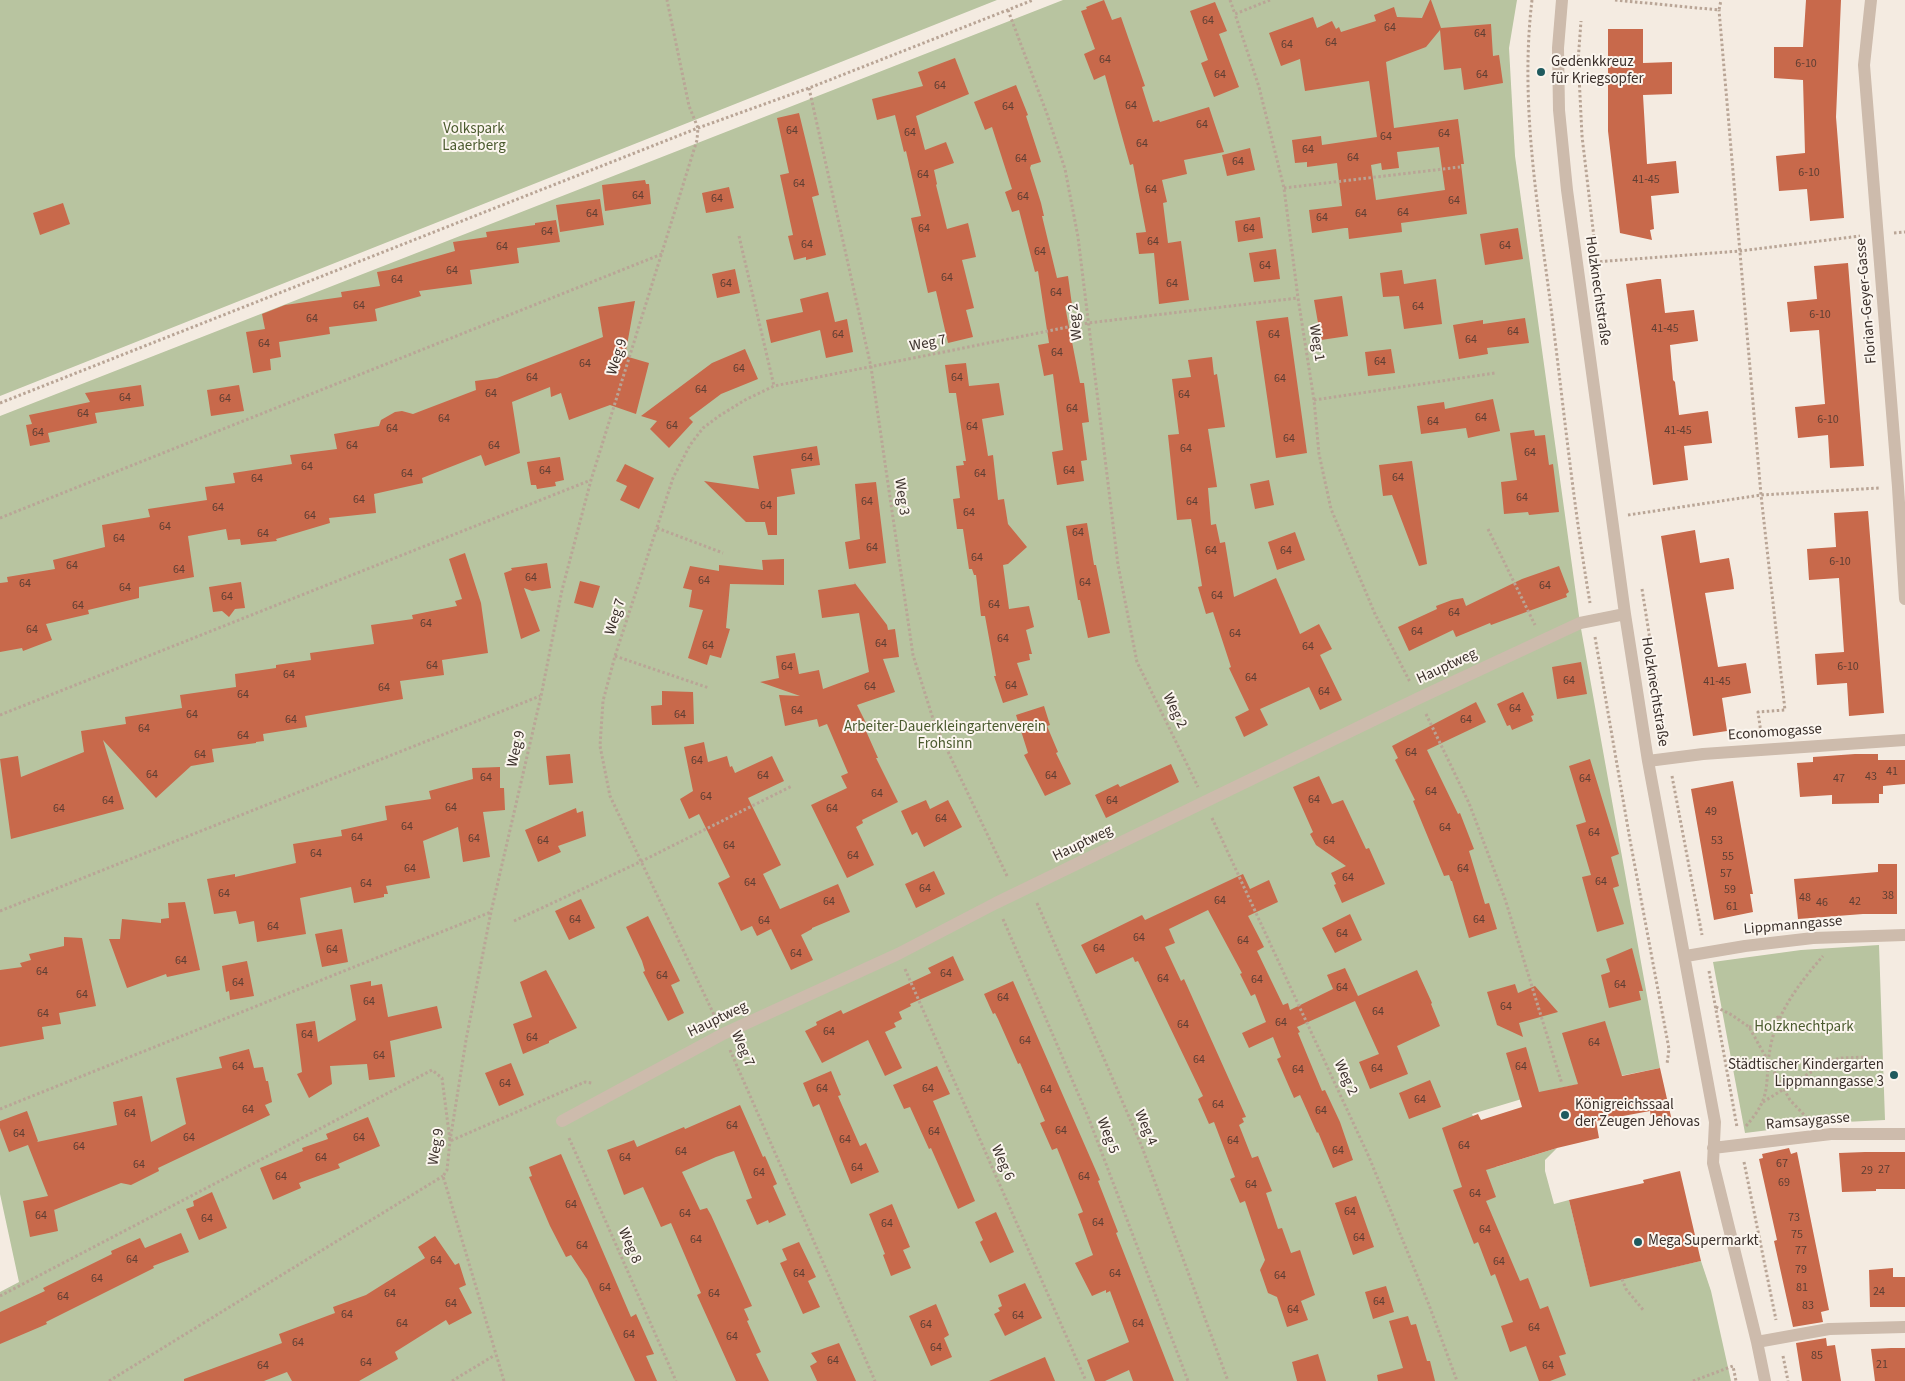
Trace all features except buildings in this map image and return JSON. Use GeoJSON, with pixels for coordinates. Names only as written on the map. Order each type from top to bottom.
{"type":"FeatureCollection","features":[{"type":"Feature","properties":{"kind":"street","name":"Holzknechtstraße"},"geometry":{"type":"LineString","coordinates":[[1562,0],[1558,48],[1559,110],[1567,190],[1625,614],[1648,761],[1686,956],[1715,1122],[1713,1163],[1765,1381]]}},
{"type":"Feature","properties":{"kind":"street","name":"Florian-Geyer-Gasse"},"geometry":{"type":"LineString","coordinates":[[1871,0],[1864,65],[1898,487],[1905,599]]}},
{"type":"Feature","properties":{"kind":"street","name":"Hauptweg"},"geometry":{"type":"LineString","coordinates":[[562,1121],[723,1034],[898,954],[996,903],[1419,698],[1580,623],[1625,614]]}},
{"type":"Feature","properties":{"kind":"street","name":"Economogasse"},"geometry":{"type":"LineString","coordinates":[[1648,761],[1703,754],[1905,740]]}},
{"type":"Feature","properties":{"kind":"street","name":"Lippmanngasse"},"geometry":{"type":"LineString","coordinates":[[1686,956],[1755,945],[1840,937],[1905,935]]}},
{"type":"Feature","properties":{"kind":"street","name":"Ramsaygasse"},"geometry":{"type":"LineString","coordinates":[[1713,1148],[1740,1140],[1825,1135],[1905,1134]]}},
{"type":"Feature","properties":{"kind":"street"},"geometry":{"type":"LineString","coordinates":[[1757,1342],[1829,1330],[1905,1327]]}},
{"type":"Feature","properties":{"kind":"path"},"geometry":{"type":"LineString","coordinates":[[667,0],[689,106],[698,128]]}},
{"type":"Feature","properties":{"kind":"path"},"geometry":{"type":"LineString","coordinates":[[0,403],[698,128],[809,88],[1033,0]]}},
{"type":"Feature","properties":{"kind":"path","name":"Weg 1"},"geometry":{"type":"LineString","coordinates":[[1230,0],[1260,87],[1284,188],[1298,298],[1314,400],[1319,454],[1331,509],[1375,614],[1419,698],[1469,803],[1495,872],[1562,1084]]}},
{"type":"Feature","properties":{"kind":"path"},"geometry":{"type":"LineString","coordinates":[[1235,14],[1270,0]]}},
{"type":"Feature","properties":{"kind":"path"},"geometry":{"type":"LineString","coordinates":[[1532,0],[1528,36],[1529,124],[1539,222],[1592,620],[1669,1049],[1667,1064]]}},
{"type":"Feature","properties":{"kind":"path"},"geometry":{"type":"LineString","coordinates":[[1615,0],[1719,10]]}},
{"type":"Feature","properties":{"kind":"path"},"geometry":{"type":"LineString","coordinates":[[1721,0],[1719,10],[1740,251],[1762,495],[1785,710],[1758,712],[1765,750]]}},
{"type":"Feature","properties":{"kind":"path","name":"Weg 2"},"geometry":{"type":"LineString","coordinates":[[1008,10],[1065,168],[1078,237],[1118,565],[1137,662],[1205,802],[1369,1157],[1429,1305],[1457,1381]]}},
{"type":"Feature","properties":{"kind":"path"},"geometry":{"type":"LineString","coordinates":[[1578,65],[1581,12]]}},
{"type":"Feature","properties":{"kind":"path"},"geometry":{"type":"LineString","coordinates":[[1579,74],[1582,136],[1596,252]]}},
{"type":"Feature","properties":{"kind":"path","name":"Weg 3"},"geometry":{"type":"LineString","coordinates":[[809,88],[870,367],[912,655],[934,722],[1000,856],[1015,894]]}},
{"type":"Feature","properties":{"kind":"path","name":"Weg 9"},"geometry":{"type":"LineString","coordinates":[[504,1381],[443,1176],[447,1170],[466,1040],[491,912],[541,696],[562,590],[591,480],[663,254],[697,140],[698,128]]}},
{"type":"Feature","properties":{"kind":"path"},"geometry":{"type":"LineString","coordinates":[[1284,188],[1460,168]]}},
{"type":"Feature","properties":{"kind":"path"},"geometry":{"type":"LineString","coordinates":[[1577,263],[1740,251],[1877,234]]}},
{"type":"Feature","properties":{"kind":"path"},"geometry":{"type":"LineString","coordinates":[[739,236],[774,386]]}},
{"type":"Feature","properties":{"kind":"path"},"geometry":{"type":"LineString","coordinates":[[0,518],[663,254]]}},
{"type":"Feature","properties":{"kind":"path"},"geometry":{"type":"LineString","coordinates":[[1597,262],[1598,271]]}},
{"type":"Feature","properties":{"kind":"path","name":"Weg 7"},"geometry":{"type":"LineString","coordinates":[[875,1381],[723,1034],[610,796],[600,746],[603,701],[615,656],[673,478],[690,445],[703,428],[745,400],[774,386],[1088,323],[1298,298]]}},
{"type":"Feature","properties":{"kind":"path"},"geometry":{"type":"LineString","coordinates":[[1314,400],[1494,373]]}},
{"type":"Feature","properties":{"kind":"path"},"geometry":{"type":"LineString","coordinates":[[0,715],[591,480]]}},
{"type":"Feature","properties":{"kind":"path"},"geometry":{"type":"LineString","coordinates":[[1612,517],[1762,495],[1898,487]]}},
{"type":"Feature","properties":{"kind":"path"},"geometry":{"type":"LineString","coordinates":[[1630,514],[1632,524]]}},
{"type":"Feature","properties":{"kind":"path"},"geometry":{"type":"LineString","coordinates":[[657,528],[723,553]]}},
{"type":"Feature","properties":{"kind":"path"},"geometry":{"type":"LineString","coordinates":[[1488,529],[1542,640]]}},
{"type":"Feature","properties":{"kind":"path"},"geometry":{"type":"LineString","coordinates":[[1641,582],[1669,758],[1740,1140],[1788,1381]]}},
{"type":"Feature","properties":{"kind":"path"},"geometry":{"type":"LineString","coordinates":[[615,656],[709,688]]}},
{"type":"Feature","properties":{"kind":"path"},"geometry":{"type":"LineString","coordinates":[[0,911],[541,696]]}},
{"type":"Feature","properties":{"kind":"path"},"geometry":{"type":"LineString","coordinates":[[514,921],[640,862],[792,786]]}},
{"type":"Feature","properties":{"kind":"path","name":"Weg 4"},"geometry":{"type":"LineString","coordinates":[[1030,887],[1142,1147],[1228,1381]]}},
{"type":"Feature","properties":{"kind":"path","name":"Weg 5"},"geometry":{"type":"LineString","coordinates":[[996,903],[1089,1119],[1188,1381]]}},
{"type":"Feature","properties":{"kind":"path"},"geometry":{"type":"LineString","coordinates":[[0,1109],[491,912]]}},
{"type":"Feature","properties":{"kind":"path"},"geometry":{"type":"LineString","coordinates":[[1740,1140],[1763,1103],[1768,1089],[1771,1045],[1780,1016],[1803,982],[1840,937]]}},
{"type":"Feature","properties":{"kind":"path","name":"Weg 6"},"geometry":{"type":"LineString","coordinates":[[898,954],[1086,1381]]}},
{"type":"Feature","properties":{"kind":"path"},"geometry":{"type":"LineString","coordinates":[[1715,1007],[1732,1014],[1748,1027],[1790,1100],[1825,1135]]}},
{"type":"Feature","properties":{"kind":"path"},"geometry":{"type":"LineString","coordinates":[[1748,1027],[1763,1026],[1780,1016]]}},
{"type":"Feature","properties":{"kind":"path"},"geometry":{"type":"LineString","coordinates":[[1763,1103],[1829,1061],[1841,1058],[1868,1057]]}},
{"type":"Feature","properties":{"kind":"path"},"geometry":{"type":"LineString","coordinates":[[0,1296],[432,1070],[442,1078],[450,1141],[586,1082],[620,1090]]}},
{"type":"Feature","properties":{"kind":"path","name":"Weg 8"},"geometry":{"type":"LineString","coordinates":[[562,1121],[676,1381]]}},
{"type":"Feature","properties":{"kind":"path"},"geometry":{"type":"LineString","coordinates":[[109,1381],[443,1176]]}},
{"type":"Feature","properties":{"kind":"path"},"geometry":{"type":"LineString","coordinates":[[1622,1279],[1626,1289],[1644,1311]]}},
{"type":"Feature","properties":{"kind":"path"},"geometry":{"type":"LineString","coordinates":[[452,1381],[495,1354]]}},
{"type":"Feature","properties":{"kind":"path"},"geometry":{"type":"LineString","coordinates":[[1693,1381],[1733,1366],[1736,1381]]}},
{"type":"Feature","properties":{"kind":"green space","name":"Volkspark Laaerberg"},"geometry":{"type":"Polygon","coordinates":[[[0,0],[997,0],[0,396],[0,0]]]}},
{"type":"Feature","properties":{"kind":"green space","name":"Arbeiter-Dauerkleingartenverein Frohsinn"},"geometry":{"type":"Polygon","coordinates":[[[1063,0],[1517,0],[1509,48],[1515,156],[1580,623],[1660,1068],[1555,1089],[1472,1114],[1496,1167],[1557,1148],[1545,1160],[1545,1171],[1554,1204],[1569,1200],[1590,1286],[1701,1261],[1711,1291],[1731,1381],[0,1381],[0,1292],[19,1282],[0,1194],[0,416],[1063,0]]]}},
{"type":"Feature","properties":{"kind":"green space","name":"Holzknechtpark"},"geometry":{"type":"Polygon","coordinates":[[[1879,945],[1885,1120],[1825,1123],[1745,1133],[1713,962],[1801,950],[1879,945]]]}},
{"type":"Feature","properties":{"kind":"place","name":"Gedenkkreuz für Kriegsopfer"},"geometry":{"type":"Point","coordinates":[1541,72]}},
{"type":"Feature","properties":{"kind":"place","name":"Städtischer Kindergarten Lippmanngasse 3"},"geometry":{"type":"Point","coordinates":[1894,1075]}},
{"type":"Feature","properties":{"kind":"place","name":"Königreichssaal der Zeugen Jehovas"},"geometry":{"type":"Point","coordinates":[1565,1115]}},
{"type":"Feature","properties":{"kind":"place","name":"Mega Supermarkt"},"geometry":{"type":"Point","coordinates":[1638,1242]}}]}
